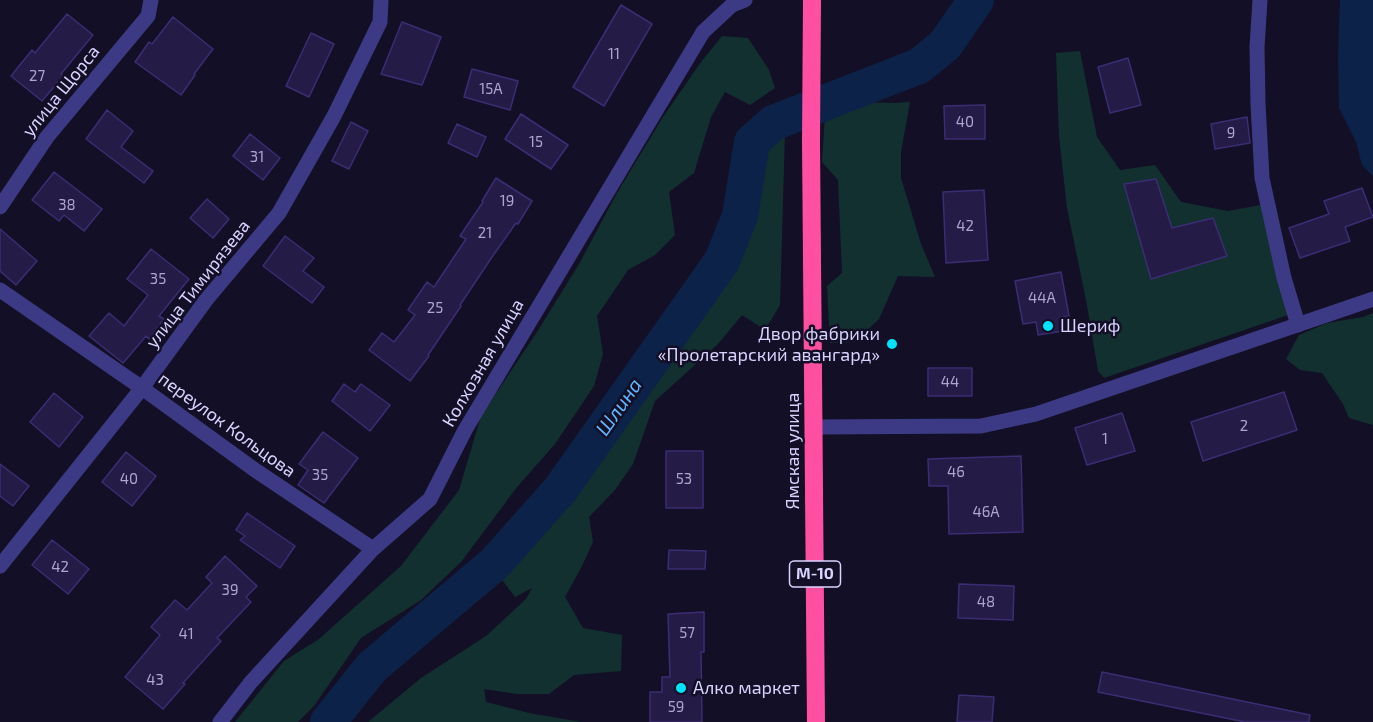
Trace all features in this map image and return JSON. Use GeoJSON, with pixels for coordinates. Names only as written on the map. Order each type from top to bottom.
{"type":"FeatureCollection","features":[{"type":"Feature","properties":{"kind":"highway","name":"Ямская улица"},"geometry":{"type":"LineString","coordinates":[[812,0],[816,722]]}},
{"type":"Feature","properties":{"kind":"street","name":"улица Щорса"},"geometry":{"type":"LineString","coordinates":[[0,207],[47,137],[148,16],[151,0]]}},
{"type":"Feature","properties":{"kind":"street","name":"улица Тимирязева"},"geometry":{"type":"LineString","coordinates":[[0,566],[142,388],[206,300],[279,213],[334,116],[380,21],[381,0]]}},
{"type":"Feature","properties":{"kind":"street","name":"Колхозная улица"},"geometry":{"type":"LineString","coordinates":[[220,722],[251,682],[373,549],[430,498],[465,430],[703,32],[732,5],[746,0]]}},
{"type":"Feature","properties":{"kind":"street"},"geometry":{"type":"LineString","coordinates":[[1260,0],[1257,47],[1262,178],[1298,325]]}},
{"type":"Feature","properties":{"kind":"street","name":"переулок Кольцова"},"geometry":{"type":"LineString","coordinates":[[0,290],[142,388],[255,470],[373,549]]}},
{"type":"Feature","properties":{"kind":"street"},"geometry":{"type":"LineString","coordinates":[[814,427],[981,426],[1036,414],[1373,300]]}},
{"type":"Feature","properties":{"kind":"green space"},"geometry":{"type":"Polygon","coordinates":[[[722,36],[748,38],[769,70],[775,88],[750,105],[725,92],[711,117],[694,173],[669,192],[675,235],[655,255],[628,270],[597,316],[603,354],[594,386],[555,444],[517,487],[461,562],[421,600],[361,638],[314,706],[298,722],[235,722],[284,661],[319,639],[401,566],[459,490],[481,416],[579,264],[617,193],[663,117],[722,36]]]}},
{"type":"Feature","properties":{"kind":"green space"},"geometry":{"type":"Polygon","coordinates":[[[1080,51],[1097,137],[1120,170],[1155,165],[1181,202],[1228,211],[1261,205],[1288,315],[1104,378],[1098,371],[1067,208],[1059,136],[1056,53],[1080,51]]]}},
{"type":"Feature","properties":{"kind":"green space"},"geometry":{"type":"Polygon","coordinates":[[[854,102],[910,102],[901,152],[901,178],[921,244],[935,277],[898,276],[879,319],[855,342],[830,343],[827,286],[842,273],[838,180],[822,162],[825,116],[854,102]]]}},
{"type":"Feature","properties":{"kind":"green space"},"geometry":{"type":"Polygon","coordinates":[[[785,132],[780,305],[765,330],[742,315],[718,344],[655,401],[633,464],[615,490],[589,517],[593,542],[565,597],[583,628],[622,635],[621,671],[574,675],[549,694],[517,694],[484,689],[486,702],[529,713],[581,722],[368,722],[421,678],[486,636],[526,599],[532,588],[515,597],[500,577],[549,520],[600,454],[746,241],[758,146],[785,132]]]}},
{"type":"Feature","properties":{"kind":"green space"},"geometry":{"type":"Polygon","coordinates":[[[1373,313],[1373,425],[1349,418],[1343,404],[1322,373],[1300,370],[1286,359],[1299,335],[1327,323],[1373,313]]]}},
{"type":"Feature","properties":{"kind":"water"},"geometry":{"type":"Polygon","coordinates":[[[1340,0],[1373,0],[1373,176],[1362,165],[1356,142],[1339,108],[1340,0]]]}},
{"type":"Feature","properties":{"kind":"building"},"geometry":{"type":"Polygon","coordinates":[[[621,5],[652,24],[604,106],[573,87],[621,5]]]}},
{"type":"Feature","properties":{"kind":"building"},"geometry":{"type":"Polygon","coordinates":[[[67,14],[93,35],[42,101],[11,76],[32,50],[35,53],[67,14]]]}},
{"type":"Feature","properties":{"kind":"building"},"geometry":{"type":"Polygon","coordinates":[[[173,17],[213,49],[181,95],[135,62],[149,42],[152,44],[173,17]]]}},
{"type":"Feature","properties":{"kind":"building"},"geometry":{"type":"Polygon","coordinates":[[[402,22],[441,37],[422,85],[381,74],[402,22]]]}},
{"type":"Feature","properties":{"kind":"building"},"geometry":{"type":"Polygon","coordinates":[[[311,33],[334,44],[309,97],[286,86],[311,33]]]}},
{"type":"Feature","properties":{"kind":"building"},"geometry":{"type":"Polygon","coordinates":[[[1128,58],[1141,105],[1110,113],[1098,67],[1128,58]]]}},
{"type":"Feature","properties":{"kind":"building"},"geometry":{"type":"Polygon","coordinates":[[[472,69],[518,81],[510,110],[464,97],[472,69]]]}},
{"type":"Feature","properties":{"kind":"building"},"geometry":{"type":"Polygon","coordinates":[[[985,105],[985,139],[945,139],[944,106],[985,105]]]}},
{"type":"Feature","properties":{"kind":"building"},"geometry":{"type":"Polygon","coordinates":[[[107,110],[133,131],[121,147],[153,171],[144,183],[86,139],[107,110]]]}},
{"type":"Feature","properties":{"kind":"building"},"geometry":{"type":"Polygon","coordinates":[[[521,114],[568,145],[551,169],[505,139],[521,114]]]}},
{"type":"Feature","properties":{"kind":"building"},"geometry":{"type":"Polygon","coordinates":[[[1247,117],[1250,143],[1215,149],[1211,124],[1247,117]]]}},
{"type":"Feature","properties":{"kind":"building"},"geometry":{"type":"Polygon","coordinates":[[[351,122],[368,131],[349,169],[332,161],[351,122]]]}},
{"type":"Feature","properties":{"kind":"building"},"geometry":{"type":"Polygon","coordinates":[[[457,124],[486,137],[477,157],[448,143],[457,124]]]}},
{"type":"Feature","properties":{"kind":"building"},"geometry":{"type":"Polygon","coordinates":[[[250,134],[280,158],[263,180],[233,156],[250,134]]]}},
{"type":"Feature","properties":{"kind":"building"},"geometry":{"type":"Polygon","coordinates":[[[54,172],[102,209],[84,231],[64,215],[59,221],[32,200],[54,172]]]}},
{"type":"Feature","properties":{"kind":"building"},"geometry":{"type":"Polygon","coordinates":[[[496,178],[532,201],[410,381],[369,350],[382,333],[394,342],[415,315],[408,310],[427,282],[434,287],[466,239],[460,236],[496,178]]]}},
{"type":"Feature","properties":{"kind":"building"},"geometry":{"type":"Polygon","coordinates":[[[1156,179],[1172,228],[1213,218],[1227,256],[1151,279],[1124,184],[1156,179]]]}},
{"type":"Feature","properties":{"kind":"building"},"geometry":{"type":"Polygon","coordinates":[[[1362,188],[1373,217],[1345,227],[1350,241],[1300,258],[1289,228],[1329,214],[1324,201],[1362,188]]]}},
{"type":"Feature","properties":{"kind":"building"},"geometry":{"type":"Polygon","coordinates":[[[984,190],[988,260],[946,263],[943,192],[984,190]]]}},
{"type":"Feature","properties":{"kind":"building"},"geometry":{"type":"Polygon","coordinates":[[[207,199],[229,219],[213,238],[190,218],[207,199]]]}},
{"type":"Feature","properties":{"kind":"building"},"geometry":{"type":"Polygon","coordinates":[[[0,229],[37,261],[16,285],[0,271],[0,229]]]}},
{"type":"Feature","properties":{"kind":"building"},"geometry":{"type":"Polygon","coordinates":[[[285,236],[314,258],[303,271],[324,287],[312,303],[263,266],[285,236]]]}},
{"type":"Feature","properties":{"kind":"building"},"geometry":{"type":"Polygon","coordinates":[[[151,249],[189,279],[159,316],[164,319],[149,339],[146,336],[123,363],[89,336],[109,313],[124,326],[148,295],[127,279],[151,249]]]}},
{"type":"Feature","properties":{"kind":"building"},"geometry":{"type":"Polygon","coordinates":[[[1061,272],[1069,316],[1060,317],[1063,331],[1038,335],[1036,322],[1023,324],[1015,281],[1061,272]]]}},
{"type":"Feature","properties":{"kind":"building"},"geometry":{"type":"Polygon","coordinates":[[[928,368],[972,368],[972,396],[928,396],[928,368]]]}},
{"type":"Feature","properties":{"kind":"building"},"geometry":{"type":"Polygon","coordinates":[[[344,384],[355,392],[361,384],[390,405],[370,431],[332,401],[344,384]]]}},
{"type":"Feature","properties":{"kind":"building"},"geometry":{"type":"Polygon","coordinates":[[[1284,392],[1297,430],[1203,461],[1191,422],[1284,392]]]}},
{"type":"Feature","properties":{"kind":"building"},"geometry":{"type":"Polygon","coordinates":[[[54,393],[83,417],[59,447],[30,422],[54,393]]]}},
{"type":"Feature","properties":{"kind":"building"},"geometry":{"type":"Polygon","coordinates":[[[1122,413],[1135,451],[1087,465],[1075,428],[1122,413]]]}},
{"type":"Feature","properties":{"kind":"building"},"geometry":{"type":"Polygon","coordinates":[[[323,432],[358,458],[324,503],[298,485],[308,470],[299,464],[323,432]]]}},
{"type":"Feature","properties":{"kind":"building"},"geometry":{"type":"Polygon","coordinates":[[[666,451],[703,451],[703,508],[666,508],[666,451]]]}},
{"type":"Feature","properties":{"kind":"building"},"geometry":{"type":"Polygon","coordinates":[[[126,452],[156,476],[132,506],[102,482],[126,452]]]}},
{"type":"Feature","properties":{"kind":"building"},"geometry":{"type":"Polygon","coordinates":[[[1021,456],[1023,532],[949,534],[948,486],[929,486],[928,459],[1021,456]]]}},
{"type":"Feature","properties":{"kind":"building"},"geometry":{"type":"Polygon","coordinates":[[[0,464],[29,486],[13,506],[0,496],[0,464]]]}},
{"type":"Feature","properties":{"kind":"building"},"geometry":{"type":"Polygon","coordinates":[[[247,513],[295,546],[280,568],[240,540],[245,536],[236,530],[247,513]]]}},
{"type":"Feature","properties":{"kind":"building"},"geometry":{"type":"Polygon","coordinates":[[[52,540],[89,569],[68,594],[32,565],[52,540]]]}},
{"type":"Feature","properties":{"kind":"building"},"geometry":{"type":"Polygon","coordinates":[[[669,550],[706,551],[705,569],[668,569],[669,550]]]}},
{"type":"Feature","properties":{"kind":"building"},"geometry":{"type":"Polygon","coordinates":[[[225,556],[257,586],[246,597],[251,602],[217,638],[221,641],[163,709],[125,677],[160,635],[151,627],[175,600],[187,610],[212,583],[206,577],[225,556]]]}},
{"type":"Feature","properties":{"kind":"building"},"geometry":{"type":"Polygon","coordinates":[[[959,584],[1014,586],[1013,620],[958,618],[959,584]]]}},
{"type":"Feature","properties":{"kind":"building"},"geometry":{"type":"Polygon","coordinates":[[[704,612],[704,652],[701,652],[702,722],[650,722],[650,692],[662,692],[662,677],[670,677],[668,614],[704,612]]]}},
{"type":"Feature","properties":{"kind":"building"},"geometry":{"type":"Polygon","coordinates":[[[1102,672],[1310,715],[1309,722],[1245,722],[1098,692],[1102,672]]]}},
{"type":"Feature","properties":{"kind":"building"},"geometry":{"type":"Polygon","coordinates":[[[959,695],[994,697],[992,722],[957,722],[959,695]]]}},
{"type":"Feature","properties":{"kind":"waterway","name":"Шлина"},"geometry":{"type":"LineString","coordinates":[[328,722],[372,667],[495,563],[560,490],[722,261],[740,216],[752,142],[773,123],[919,66],[945,45],[976,0]]}},
{"type":"Feature","properties":{"kind":"place","name":"Шериф"},"geometry":{"type":"Point","coordinates":[1048,326]}},
{"type":"Feature","properties":{"kind":"place","name":"Двор фабрики «Пролетарский авангард»"},"geometry":{"type":"Point","coordinates":[892,344]}},
{"type":"Feature","properties":{"kind":"place","name":"Алко маркет"},"geometry":{"type":"Point","coordinates":[681,688]}}]}
